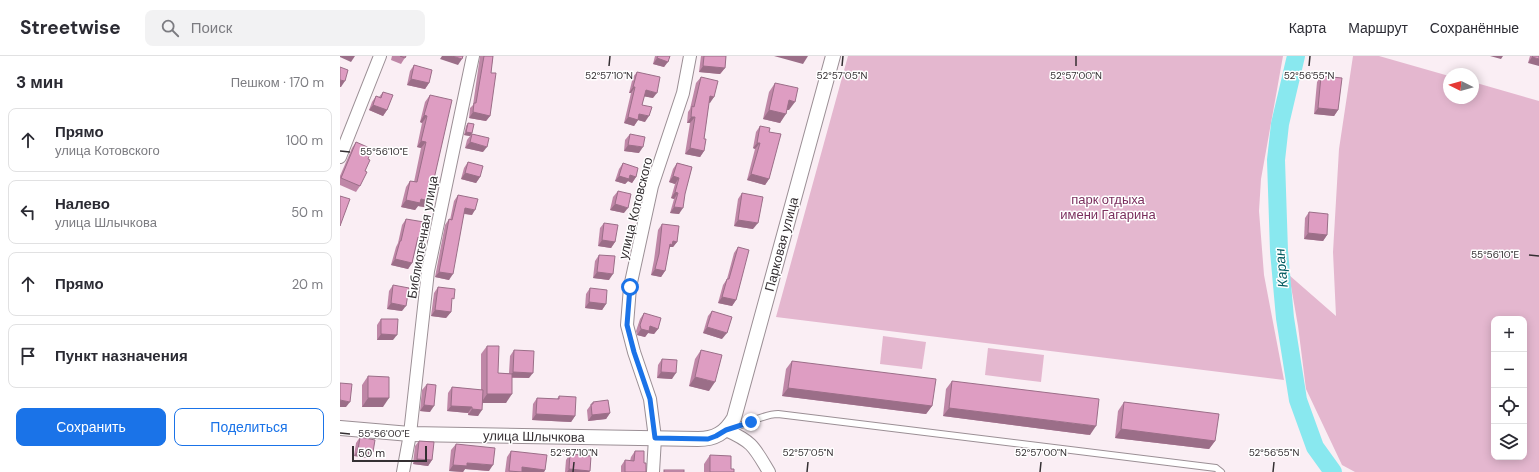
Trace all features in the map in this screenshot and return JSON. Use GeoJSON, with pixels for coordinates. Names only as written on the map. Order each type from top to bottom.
{"type":"FeatureCollection","features":[{"type":"Feature","properties":{"kind":"street"},"geometry":{"type":"LineString","coordinates":[[340,157],[380,56]]}},
{"type":"Feature","properties":{"kind":"street","name":"Библиотечная улица"},"geometry":{"type":"LineString","coordinates":[[402,472],[410,434],[428,271],[473,56]]}},
{"type":"Feature","properties":{"kind":"street","name":"улица Котовского"},"geometry":{"type":"LineString","coordinates":[[653,472],[655,438],[650,399],[634,352],[627,325],[630,287],[652,186],[683,93],[690,56]]}},
{"type":"Feature","properties":{"kind":"street","name":"Парковая улица"},"geometry":{"type":"LineString","coordinates":[[726,430],[734,418],[833,56]]}},
{"type":"Feature","properties":{"kind":"street","name":"улица Шлычкова"},"geometry":{"type":"LineString","coordinates":[[340,428],[410,434],[708,439],[726,430]]}},
{"type":"Feature","properties":{"kind":"street"},"geometry":{"type":"LineString","coordinates":[[726,430],[743,438],[752,445],[769,472]]}},
{"type":"Feature","properties":{"kind":"lane"},"geometry":{"type":"LineString","coordinates":[[726,430],[765,416],[778,414],[1216,468],[1221,472]]}},
{"type":"Feature","properties":{"kind":"green space","name":"парк отдыха имени Гагарина"},"geometry":{"type":"Polygon","coordinates":[[[848,56],[1283,56],[1261,179],[1259,211],[1264,275],[1284,380],[776,317],[848,56]]]}},
{"type":"Feature","properties":{"kind":"green space"},"geometry":{"type":"Polygon","coordinates":[[[1353,56],[1379,56],[1443,74],[1443,104],[1479,104],[1479,84],[1539,101],[1539,472],[1355,472],[1342,465],[1306,389],[1298,326],[1289,275],[1336,316],[1333,252],[1339,149],[1353,56]]]}},
{"type":"Feature","properties":{"kind":"green space"},"geometry":{"type":"Polygon","coordinates":[[[883,336],[926,342],[922,369],[880,364],[883,336]]]}},
{"type":"Feature","properties":{"kind":"green space"},"geometry":{"type":"Polygon","coordinates":[[[988,348],[1044,355],[1041,382],[985,375],[988,348]]]}},
{"type":"Feature","properties":{"kind":"building"},"geometry":{"type":"Polygon","coordinates":[[[452,56],[463,56],[462,59],[452,56]]]}},
{"type":"Feature","properties":{"kind":"building"},"geometry":{"type":"Polygon","coordinates":[[[484,56],[493,56],[491,73],[496,73],[490,116],[473,112],[474,103],[476,103],[484,56]]]}},
{"type":"Feature","properties":{"kind":"building"},"geometry":{"type":"Polygon","coordinates":[[[658,56],[670,56],[668,62],[657,58],[658,56]]]}},
{"type":"Feature","properties":{"kind":"building"},"geometry":{"type":"Polygon","coordinates":[[[704,56],[726,56],[725,68],[703,66],[704,56]]]}},
{"type":"Feature","properties":{"kind":"building"},"geometry":{"type":"Polygon","coordinates":[[[1539,56],[1539,59],[1532,57],[1539,56]]]}},
{"type":"Feature","properties":{"kind":"building"},"geometry":{"type":"Polygon","coordinates":[[[414,65],[432,70],[429,83],[411,79],[414,65]]]}},
{"type":"Feature","properties":{"kind":"building"},"geometry":{"type":"Polygon","coordinates":[[[340,67],[348,70],[345,81],[340,80],[340,67]]]}},
{"type":"Feature","properties":{"kind":"building"},"geometry":{"type":"Polygon","coordinates":[[[637,72],[660,77],[657,93],[646,90],[642,105],[652,107],[649,116],[639,114],[638,120],[628,117],[637,72]]]}},
{"type":"Feature","properties":{"kind":"building"},"geometry":{"type":"Polygon","coordinates":[[[1321,76],[1342,78],[1338,110],[1318,108],[1321,76]]]}},
{"type":"Feature","properties":{"kind":"building"},"geometry":{"type":"Polygon","coordinates":[[[701,77],[718,81],[714,97],[710,96],[704,139],[706,139],[704,151],[690,148],[695,117],[691,117],[692,106],[694,107],[701,77]]]}},
{"type":"Feature","properties":{"kind":"building"},"geometry":{"type":"Polygon","coordinates":[[[775,83],[798,88],[795,102],[789,100],[786,114],[769,110],[775,83]]]}},
{"type":"Feature","properties":{"kind":"building"},"geometry":{"type":"Polygon","coordinates":[[[383,92],[393,95],[387,110],[373,105],[376,96],[381,98],[383,92]]]}},
{"type":"Feature","properties":{"kind":"building"},"geometry":{"type":"Polygon","coordinates":[[[430,95],[452,100],[429,201],[421,199],[420,203],[406,200],[410,181],[417,182],[426,142],[421,141],[427,116],[424,115],[430,95]]]}},
{"type":"Feature","properties":{"kind":"building"},"geometry":{"type":"Polygon","coordinates":[[[468,123],[474,124],[472,133],[466,132],[468,123]]]}},
{"type":"Feature","properties":{"kind":"building"},"geometry":{"type":"Polygon","coordinates":[[[760,126],[770,128],[769,132],[781,134],[769,179],[751,174],[760,143],[757,143],[760,126]]]}},
{"type":"Feature","properties":{"kind":"building"},"geometry":{"type":"Polygon","coordinates":[[[472,134],[489,138],[487,147],[470,142],[472,134]]]}},
{"type":"Feature","properties":{"kind":"building"},"geometry":{"type":"Polygon","coordinates":[[[630,134],[645,137],[643,147],[628,145],[630,134]]]}},
{"type":"Feature","properties":{"kind":"building"},"geometry":{"type":"Polygon","coordinates":[[[356,142],[372,149],[368,159],[370,160],[365,171],[367,172],[360,186],[341,178],[356,142]]]}},
{"type":"Feature","properties":{"kind":"building"},"geometry":{"type":"Polygon","coordinates":[[[468,162],[483,166],[480,177],[465,173],[468,162]]]}},
{"type":"Feature","properties":{"kind":"building"},"geometry":{"type":"Polygon","coordinates":[[[623,163],[638,168],[636,177],[630,175],[629,179],[619,176],[623,163]]]}},
{"type":"Feature","properties":{"kind":"building"},"geometry":{"type":"Polygon","coordinates":[[[677,163],[692,167],[683,208],[674,207],[678,193],[675,192],[679,178],[673,176],[677,163]]]}},
{"type":"Feature","properties":{"kind":"building"},"geometry":{"type":"Polygon","coordinates":[[[618,191],[631,194],[628,208],[615,204],[618,191]]]}},
{"type":"Feature","properties":{"kind":"building"},"geometry":{"type":"Polygon","coordinates":[[[742,193],[763,197],[758,223],[738,220],[742,193]]]}},
{"type":"Feature","properties":{"kind":"building"},"geometry":{"type":"Polygon","coordinates":[[[458,195],[478,199],[475,210],[465,208],[453,274],[439,272],[449,219],[452,220],[458,195]]]}},
{"type":"Feature","properties":{"kind":"building"},"geometry":{"type":"Polygon","coordinates":[[[340,196],[350,199],[340,226],[340,196]]]}},
{"type":"Feature","properties":{"kind":"building"},"geometry":{"type":"Polygon","coordinates":[[[1309,212],[1328,214],[1327,235],[1308,233],[1309,212]]]}},
{"type":"Feature","properties":{"kind":"building"},"geometry":{"type":"Polygon","coordinates":[[[406,219],[424,222],[420,238],[418,237],[412,263],[395,259],[406,219]]]}},
{"type":"Feature","properties":{"kind":"building"},"geometry":{"type":"Polygon","coordinates":[[[604,223],[618,225],[615,242],[602,240],[604,223]]]}},
{"type":"Feature","properties":{"kind":"building"},"geometry":{"type":"Polygon","coordinates":[[[662,224],[679,226],[677,242],[673,241],[672,245],[670,244],[665,271],[655,269],[659,254],[662,224]]]}},
{"type":"Feature","properties":{"kind":"building"},"geometry":{"type":"Polygon","coordinates":[[[738,247],[749,250],[736,300],[722,297],[738,247]]]}},
{"type":"Feature","properties":{"kind":"building"},"geometry":{"type":"Polygon","coordinates":[[[599,255],[615,256],[613,274],[597,272],[599,255]]]}},
{"type":"Feature","properties":{"kind":"building"},"geometry":{"type":"Polygon","coordinates":[[[393,285],[409,288],[406,306],[391,303],[393,285]]]}},
{"type":"Feature","properties":{"kind":"building"},"geometry":{"type":"Polygon","coordinates":[[[438,287],[455,289],[454,299],[452,298],[451,312],[435,310],[438,287]]]}},
{"type":"Feature","properties":{"kind":"building"},"geometry":{"type":"Polygon","coordinates":[[[590,288],[607,290],[606,304],[589,302],[590,288]]]}},
{"type":"Feature","properties":{"kind":"building"},"geometry":{"type":"Polygon","coordinates":[[[712,311],[732,317],[727,333],[707,327],[712,311]]]}},
{"type":"Feature","properties":{"kind":"building"},"geometry":{"type":"Polygon","coordinates":[[[644,313],[661,318],[658,329],[650,326],[649,331],[641,329],[640,325],[644,313]]]}},
{"type":"Feature","properties":{"kind":"building"},"geometry":{"type":"Polygon","coordinates":[[[381,319],[398,319],[397,335],[381,334],[381,319]]]}},
{"type":"Feature","properties":{"kind":"building"},"geometry":{"type":"Polygon","coordinates":[[[487,346],[499,346],[498,373],[512,374],[512,394],[487,394],[487,346]]]}},
{"type":"Feature","properties":{"kind":"building"},"geometry":{"type":"Polygon","coordinates":[[[514,350],[534,351],[533,373],[513,372],[514,350]]]}},
{"type":"Feature","properties":{"kind":"building"},"geometry":{"type":"Polygon","coordinates":[[[701,350],[722,355],[715,382],[695,377],[701,350]]]}},
{"type":"Feature","properties":{"kind":"building"},"geometry":{"type":"Polygon","coordinates":[[[662,359],[677,360],[676,373],[661,372],[662,359]]]}},
{"type":"Feature","properties":{"kind":"building"},"geometry":{"type":"Polygon","coordinates":[[[792,361],[936,379],[932,406],[788,388],[792,361]]]}},
{"type":"Feature","properties":{"kind":"building"},"geometry":{"type":"Polygon","coordinates":[[[368,376],[389,377],[389,398],[368,398],[368,376]]]}},
{"type":"Feature","properties":{"kind":"building"},"geometry":{"type":"Polygon","coordinates":[[[952,381],[1099,399],[1096,426],[949,408],[952,381]]]}},
{"type":"Feature","properties":{"kind":"building"},"geometry":{"type":"Polygon","coordinates":[[[340,383],[352,384],[350,402],[340,400],[340,383]]]}},
{"type":"Feature","properties":{"kind":"building"},"geometry":{"type":"Polygon","coordinates":[[[427,384],[436,385],[434,406],[424,405],[427,384]]]}},
{"type":"Feature","properties":{"kind":"building"},"geometry":{"type":"Polygon","coordinates":[[[452,387],[483,390],[482,410],[472,409],[472,407],[451,406],[452,387]]]}},
{"type":"Feature","properties":{"kind":"building"},"geometry":{"type":"Polygon","coordinates":[[[559,396],[576,397],[575,416],[536,414],[537,398],[559,399],[559,396]]]}},
{"type":"Feature","properties":{"kind":"building"},"geometry":{"type":"Polygon","coordinates":[[[608,400],[610,413],[592,415],[591,404],[593,404],[593,402],[608,400]]]}},
{"type":"Feature","properties":{"kind":"building"},"geometry":{"type":"Polygon","coordinates":[[[1124,402],[1219,414],[1215,441],[1121,429],[1124,402]]]}},
{"type":"Feature","properties":{"kind":"building"},"geometry":{"type":"Polygon","coordinates":[[[360,437],[375,440],[373,452],[358,450],[360,437]]]}},
{"type":"Feature","properties":{"kind":"building"},"geometry":{"type":"Polygon","coordinates":[[[419,441],[434,442],[432,460],[417,459],[419,441]]]}},
{"type":"Feature","properties":{"kind":"building"},"geometry":{"type":"Polygon","coordinates":[[[456,444],[495,448],[493,465],[467,463],[467,466],[453,465],[456,444]]]}},
{"type":"Feature","properties":{"kind":"building"},"geometry":{"type":"Polygon","coordinates":[[[511,451],[547,455],[545,470],[522,467],[522,472],[509,471],[511,451]]]}},
{"type":"Feature","properties":{"kind":"building"},"geometry":{"type":"Polygon","coordinates":[[[635,451],[644,451],[646,472],[625,472],[625,460],[634,461],[635,451]]]}},
{"type":"Feature","properties":{"kind":"building"},"geometry":{"type":"Polygon","coordinates":[[[570,454],[591,456],[590,471],[569,469],[570,454]]]}},
{"type":"Feature","properties":{"kind":"building"},"geometry":{"type":"Polygon","coordinates":[[[710,455],[731,456],[731,469],[734,469],[734,472],[710,472],[710,455]]]}},
{"type":"Feature","properties":{"kind":"building"},"geometry":{"type":"Polygon","coordinates":[[[664,470],[684,470],[684,472],[664,472],[664,470]]]}},
{"type":"Feature","properties":{"kind":"waterway","name":"Каран"},"geometry":{"type":"LineString","coordinates":[[1296,56],[1280,124],[1276,160],[1279,251],[1285,318],[1298,400],[1315,447],[1333,472]]}},
{"type":"Feature","properties":{"kind":"route"},"geometry":{"type":"LineString","coordinates":[[630,287],[627,325],[634,352],[650,399],[655,438],[708,439],[721,434],[726,430],[751,422]]}}]}
